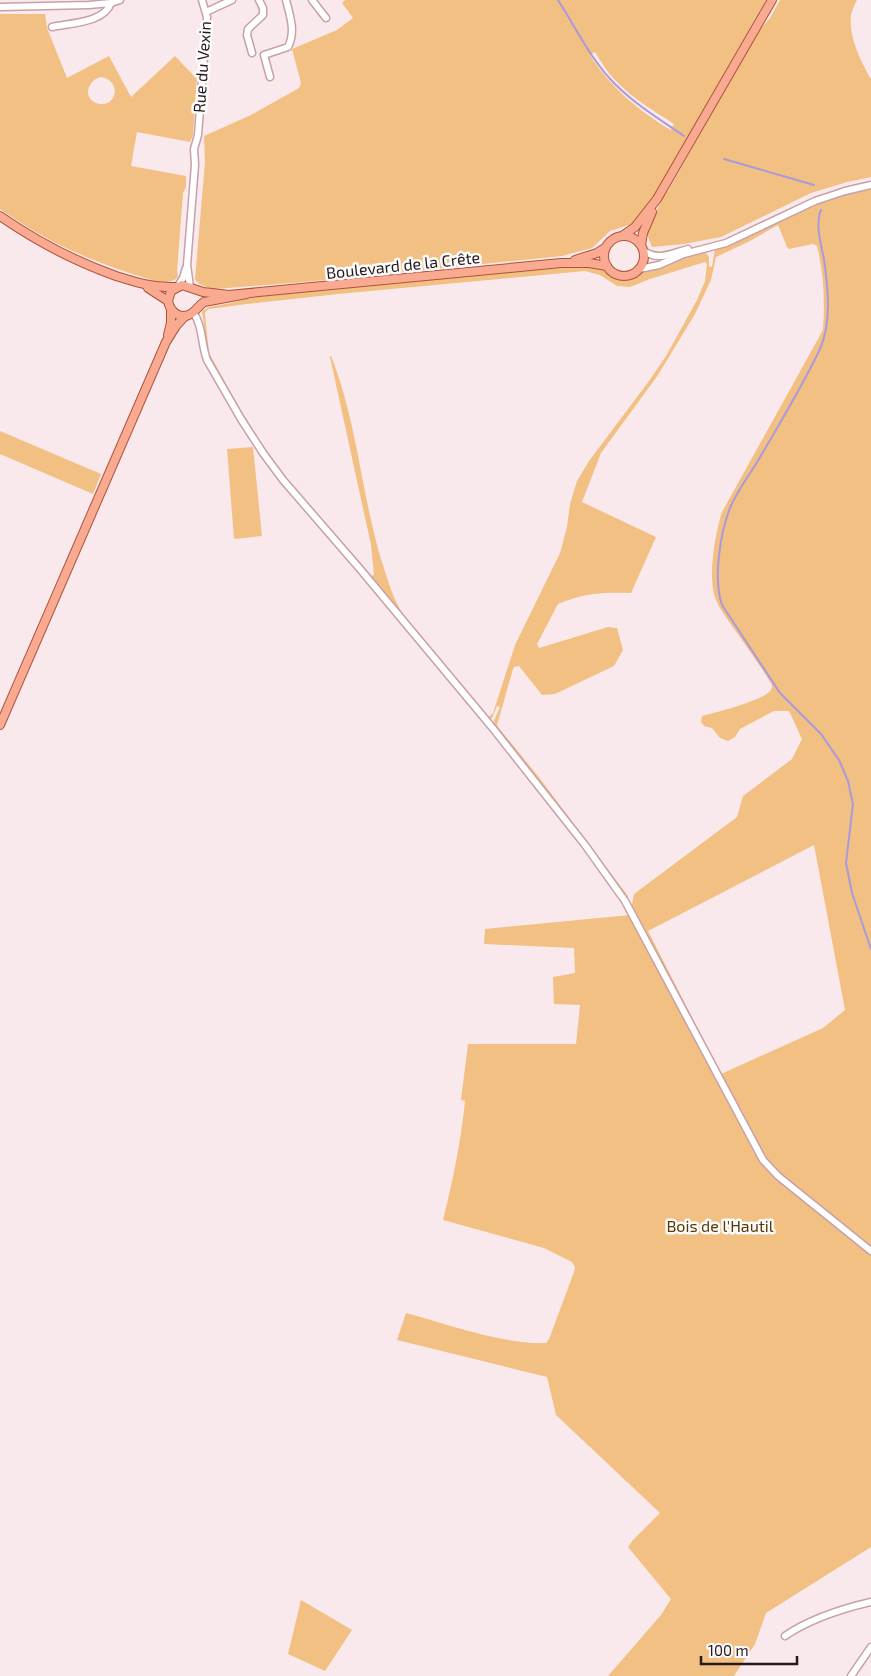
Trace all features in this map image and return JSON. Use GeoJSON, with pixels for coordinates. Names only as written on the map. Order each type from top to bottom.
{"type":"FeatureCollection","features":[{"type":"Feature","properties":{"kind":"main road"},"geometry":{"type":"LineString","coordinates":[[657,199],[635,227],[622,236],[614,238],[605,248],[604,259],[611,272],[620,276],[631,275],[639,269],[643,262],[643,233],[657,199],[772,0]]}},
{"type":"Feature","properties":{"kind":"main road","name":"Boulevard de la Crête"},"geometry":{"type":"LineString","coordinates":[[0,216],[33,238],[65,255],[139,284],[158,293],[168,301]]}},
{"type":"Feature","properties":{"kind":"main road"},"geometry":{"type":"LineString","coordinates":[[622,236],[635,239],[642,248]]}},
{"type":"Feature","properties":{"kind":"main road","name":"Boulevard de la Crête"},"geometry":{"type":"LineString","coordinates":[[561,263],[592,256],[605,248]]}},
{"type":"Feature","properties":{"kind":"main road","name":"Boulevard de la Crête"},"geometry":{"type":"LineString","coordinates":[[192,312],[208,301],[247,294],[561,263],[589,262],[607,266]]}},
{"type":"Feature","properties":{"kind":"main road","name":"Boulevard de la Crête"},"geometry":{"type":"LineString","coordinates":[[139,284],[159,288],[192,288],[216,294],[247,294]]}},
{"type":"Feature","properties":{"kind":"main road"},"geometry":{"type":"LineString","coordinates":[[166,342],[171,323],[169,294],[177,287]]}},
{"type":"Feature","properties":{"kind":"main road"},"geometry":{"type":"LineString","coordinates":[[0,725],[166,342],[176,326],[192,312],[198,297],[192,288]]}},
{"type":"Feature","properties":{"kind":"main road"},"geometry":{"type":"LineString","coordinates":[[171,310],[179,315],[192,312]]}},
{"type":"Feature","properties":{"kind":"street"},"geometry":{"type":"LineString","coordinates":[[0,8],[88,5],[111,3],[120,0]]}},
{"type":"Feature","properties":{"kind":"street","name":"Rue du Vexin"},"geometry":{"type":"LineString","coordinates":[[187,264],[195,165],[194,149],[198,135],[206,12],[202,0]]}},
{"type":"Feature","properties":{"kind":"street"},"geometry":{"type":"LineString","coordinates":[[206,12],[232,0]]}},
{"type":"Feature","properties":{"kind":"street"},"geometry":{"type":"LineString","coordinates":[[252,53],[247,35],[248,28],[263,15],[263,8],[259,0]]}},
{"type":"Feature","properties":{"kind":"street"},"geometry":{"type":"LineString","coordinates":[[270,77],[264,55],[288,47],[293,38],[292,24],[286,0]]}},
{"type":"Feature","properties":{"kind":"street"},"geometry":{"type":"LineString","coordinates":[[312,0],[326,18]]}},
{"type":"Feature","properties":{"kind":"street"},"geometry":{"type":"LineString","coordinates":[[52,27],[93,19],[109,9],[111,3]]}},
{"type":"Feature","properties":{"kind":"street"},"geometry":{"type":"LineString","coordinates":[[642,248],[651,256],[660,257],[711,244],[737,235],[811,198],[844,187],[871,181]]}},
{"type":"Feature","properties":{"kind":"street"},"geometry":{"type":"LineString","coordinates":[[639,269],[659,265],[684,254],[726,243],[815,200],[871,185]]}},
{"type":"Feature","properties":{"kind":"street"},"geometry":{"type":"LineString","coordinates":[[177,287],[183,278],[187,264]]}},
{"type":"Feature","properties":{"kind":"street"},"geometry":{"type":"LineString","coordinates":[[187,264],[192,288]]}},
{"type":"Feature","properties":{"kind":"street"},"geometry":{"type":"LineString","coordinates":[[192,312],[198,320],[203,350],[207,360],[263,453],[491,726],[585,845],[625,900],[763,1160],[778,1176],[871,1251]]}},
{"type":"Feature","properties":{"kind":"street"},"geometry":{"type":"LineString","coordinates":[[784,1636],[828,1614],[871,1602]]}},
{"type":"Feature","properties":{"kind":"street"},"geometry":{"type":"LineString","coordinates":[[851,1676],[871,1646]]}},
{"type":"Feature","properties":{"kind":"green space"},"geometry":{"type":"Polygon","coordinates":[[[345,0],[766,0],[646,210],[635,223],[610,231],[592,248],[562,256],[304,282],[215,289],[201,285],[195,279],[205,162],[204,136],[251,115],[299,88],[301,83],[292,49],[337,30],[353,18],[342,3],[345,0]],[[595,52],[590,55],[616,88],[648,115],[671,130],[674,124],[643,104],[622,87],[609,74],[595,52]]]}},
{"type":"Feature","properties":{"kind":"green space"},"geometry":{"type":"Polygon","coordinates":[[[780,0],[857,0],[851,13],[851,31],[863,65],[871,79],[871,177],[811,193],[721,237],[684,244],[652,247],[646,232],[664,195],[757,33],[770,18],[780,0]]]}},
{"type":"Feature","properties":{"kind":"green space"},"geometry":{"type":"Polygon","coordinates":[[[0,14],[45,14],[47,28],[67,78],[109,56],[131,97],[175,56],[194,76],[197,76],[193,135],[190,142],[137,132],[131,166],[186,176],[186,187],[183,193],[178,277],[176,279],[168,282],[155,281],[93,260],[37,233],[0,209],[0,14]],[[101,77],[92,83],[88,91],[91,100],[100,104],[106,104],[111,101],[115,92],[112,83],[101,77]]]}},
{"type":"Feature","properties":{"kind":"green space","name":"Bois de l'Hautil"},"geometry":{"type":"Polygon","coordinates":[[[871,187],[871,1547],[766,1613],[755,1644],[734,1676],[608,1676],[661,1615],[671,1599],[628,1547],[660,1513],[556,1415],[547,1377],[397,1340],[406,1313],[512,1341],[546,1343],[574,1272],[575,1267],[572,1262],[544,1248],[443,1220],[461,1131],[465,1101],[461,1100],[468,1044],[576,1044],[580,1005],[554,1004],[553,977],[575,973],[574,948],[484,944],[485,929],[630,915],[634,894],[737,817],[743,796],[792,759],[802,739],[789,711],[774,711],[740,729],[735,737],[728,741],[720,738],[712,728],[704,726],[701,722],[702,716],[757,699],[772,688],[768,678],[716,600],[712,580],[713,556],[722,512],[823,330],[823,288],[817,246],[813,244],[789,249],[778,225],[716,257],[711,280],[695,314],[658,375],[601,453],[582,502],[656,537],[631,593],[594,594],[558,604],[537,644],[539,648],[608,627],[617,628],[623,650],[614,666],[555,694],[542,695],[519,666],[513,669],[498,727],[538,776],[628,898],[495,726],[494,721],[500,707],[497,706],[492,718],[489,719],[275,465],[242,416],[209,360],[202,311],[209,307],[255,297],[579,266],[600,268],[614,279],[628,280],[644,271],[665,266],[679,258],[705,252],[709,257],[709,266],[712,267],[715,249],[819,201],[871,187]],[[705,262],[630,287],[617,286],[600,275],[585,271],[338,294],[209,309],[205,314],[209,353],[239,407],[286,478],[372,576],[374,574],[371,545],[331,356],[347,406],[374,534],[394,597],[406,618],[489,717],[493,713],[515,645],[560,553],[567,527],[570,504],[577,481],[589,461],[666,356],[697,300],[705,281],[707,264],[705,262]],[[814,845],[648,931],[721,1074],[823,1028],[845,1010],[814,845]]]}},
{"type":"Feature","properties":{"kind":"green space"},"geometry":{"type":"Polygon","coordinates":[[[0,431],[101,474],[93,494],[0,454],[0,431]]]}},
{"type":"Feature","properties":{"kind":"green space"},"geometry":{"type":"Polygon","coordinates":[[[253,447],[262,536],[234,539],[227,449],[253,447]]]}},
{"type":"Feature","properties":{"kind":"green space"},"geometry":{"type":"Polygon","coordinates":[[[301,1600],[352,1630],[325,1671],[288,1654],[301,1600]]]}},
{"type":"Feature","properties":{"kind":"waterway"},"geometry":{"type":"LineString","coordinates":[[558,0],[607,76],[632,99],[684,136]]}},
{"type":"Feature","properties":{"kind":"waterway"},"geometry":{"type":"LineString","coordinates":[[724,159],[814,185]]}},
{"type":"Feature","properties":{"kind":"waterway"},"geometry":{"type":"LineString","coordinates":[[821,210],[819,216],[820,241],[828,293],[828,316],[824,339],[798,391],[730,508],[723,530],[719,556],[718,583],[722,605],[780,693],[821,734],[839,760],[848,781],[853,804],[846,863],[852,893],[871,949]]}}]}
